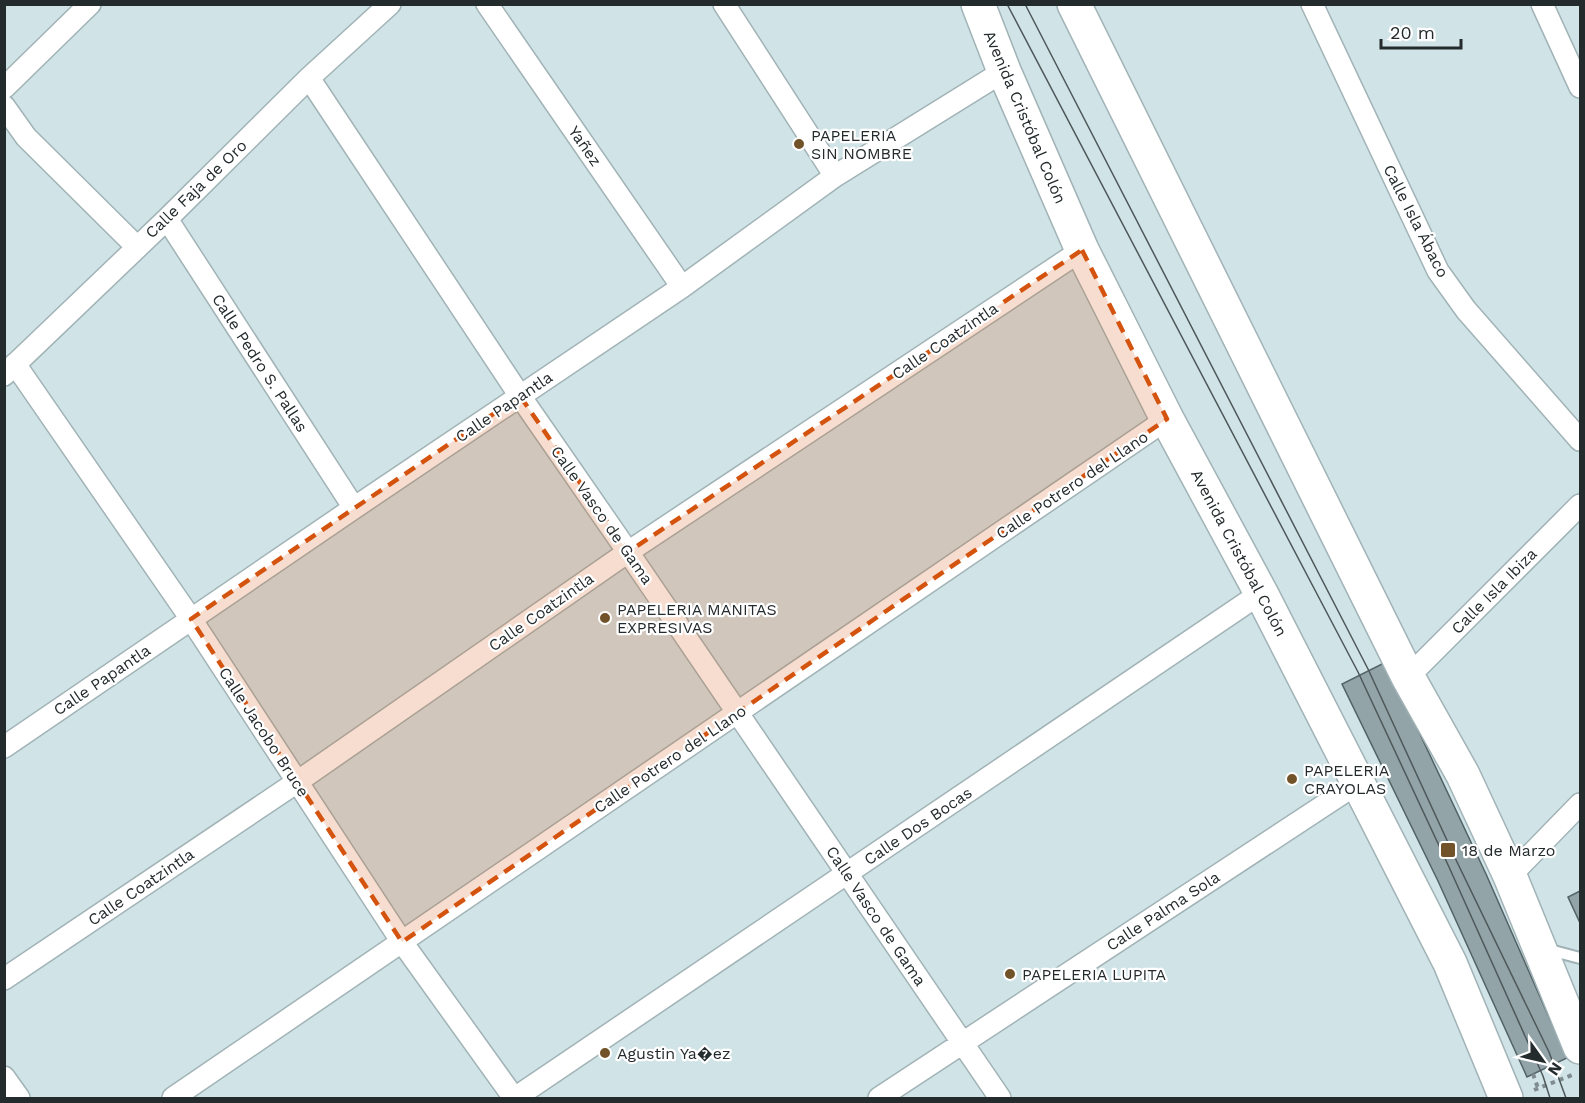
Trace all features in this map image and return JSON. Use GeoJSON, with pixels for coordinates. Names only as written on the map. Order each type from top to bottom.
{"type":"FeatureCollection","features":[{"type":"Feature","properties":{"kind":"main road","name":"Avenida Cristóbal Colón"},"geometry":{"type":"LineString","coordinates":[[978,4],[1004,71],[1082,250],[1167,419],[1261,593],[1518,1095]]}},
{"type":"Feature","properties":{"kind":"main road"},"geometry":{"type":"LineString","coordinates":[[1074,4],[1408,678],[1462,775],[1510,876],[1539,948],[1577,1061]]}},
{"type":"Feature","properties":{"kind":"street"},"geometry":{"type":"LineString","coordinates":[[4,88],[90,4]]}},
{"type":"Feature","properties":{"kind":"street","name":"Calle Faja de Oro"},"geometry":{"type":"LineString","coordinates":[[10,370],[309,78],[390,4]]}},
{"type":"Feature","properties":{"kind":"street","name":"Yañez"},"geometry":{"type":"LineString","coordinates":[[487,4],[682,287]]}},
{"type":"Feature","properties":{"kind":"street"},"geometry":{"type":"LineString","coordinates":[[724,4],[835,176]]}},
{"type":"Feature","properties":{"kind":"street","name":"Calle Isla Ábaco"},"geometry":{"type":"LineString","coordinates":[[1312,4],[1438,271],[1466,310],[1581,440]]}},
{"type":"Feature","properties":{"kind":"street"},"geometry":{"type":"LineString","coordinates":[[1542,4],[1581,87]]}},
{"type":"Feature","properties":{"kind":"street","name":"Calle Papantla"},"geometry":{"type":"LineString","coordinates":[[8,738],[191,620],[682,287],[835,176],[1004,71]]}},
{"type":"Feature","properties":{"kind":"street","name":"Calle Vasco de Gama"},"geometry":{"type":"LineString","coordinates":[[309,78],[520,396],[1000,1098]]}},
{"type":"Feature","properties":{"kind":"street"},"geometry":{"type":"LineString","coordinates":[[4,106],[26,137],[137,247]]}},
{"type":"Feature","properties":{"kind":"street","name":"Calle Pedro S. Pallas"},"geometry":{"type":"LineString","coordinates":[[167,219],[354,508]]}},
{"type":"Feature","properties":{"kind":"street","name":"Calle Coatzintla"},"geometry":{"type":"LineString","coordinates":[[4,979],[297,782],[628,552],[1082,250]]}},
{"type":"Feature","properties":{"kind":"street","name":"Calle Jacobo Bruce"},"geometry":{"type":"LineString","coordinates":[[10,370],[191,620],[402,942],[515,1098]]}},
{"type":"Feature","properties":{"kind":"street","name":"Calle Potrero del Llano"},"geometry":{"type":"LineString","coordinates":[[173,1098],[1167,419]]}},
{"type":"Feature","properties":{"kind":"street","name":"Calle Isla Ibiza"},"geometry":{"type":"LineString","coordinates":[[1408,678],[1581,505]]}},
{"type":"Feature","properties":{"kind":"street","name":"Calle Dos Bocas"},"geometry":{"type":"LineString","coordinates":[[515,1098],[1261,593]]}},
{"type":"Feature","properties":{"kind":"street","name":"Calle Palma Sola"},"geometry":{"type":"LineString","coordinates":[[879,1098],[1358,783]]}},
{"type":"Feature","properties":{"kind":"street"},"geometry":{"type":"LineString","coordinates":[[1510,876],[1581,804]]}},
{"type":"Feature","properties":{"kind":"street"},"geometry":{"type":"LineString","coordinates":[[4,1077],[19,1098]]}},
{"type":"Feature","properties":{"kind":"lane"},"geometry":{"type":"LineString","coordinates":[[1539,948],[1581,958]]}},
{"type":"Feature","properties":{"kind":"path"},"geometry":{"type":"LineString","coordinates":[[1518,1095],[1538,1088],[1577,1061]]}},
{"type":"Feature","properties":{"kind":"path"},"geometry":{"type":"LineString","coordinates":[[1533,1074],[1538,1088]]}},
{"type":"Feature","properties":{"kind":"highlighted area"},"geometry":{"type":"Polygon","coordinates":[[[1082,250],[1167,419],[402,942],[191,619],[520,396],[628,552],[1082,250]]]}},
{"type":"Feature","properties":{"kind":"building","name":"18 de Marzo"},"geometry":{"type":"Polygon","coordinates":[[[1386,662],[1486,874],[1567,1058],[1527,1077],[1438,881],[1342,684],[1386,662]]]}},
{"type":"Feature","properties":{"kind":"building"},"geometry":{"type":"Polygon","coordinates":[[[1580,891],[1580,923],[1568,897],[1580,891]]]}},
{"type":"Feature","properties":{"kind":"tram line"},"geometry":{"type":"LineString","coordinates":[[1007,4],[1358,672],[1449,867],[1543,1076],[1550,1098]]}},
{"type":"Feature","properties":{"kind":"tram line"},"geometry":{"type":"LineString","coordinates":[[1025,4],[1368,669],[1457,862],[1549,1052],[1566,1098]]}},
{"type":"Feature","properties":{"kind":"place","name":"PAPELERIA SIN NOMBRE"},"geometry":{"type":"Point","coordinates":[799,144]}},
{"type":"Feature","properties":{"kind":"place","name":"PAPELERIA MANITAS EXPRESIVAS"},"geometry":{"type":"Point","coordinates":[605,618]}},
{"type":"Feature","properties":{"kind":"place","name":"PAPELERIA CRAYOLAS"},"geometry":{"type":"Point","coordinates":[1292,779]}},
{"type":"Feature","properties":{"kind":"place","name":"18 de Marzo"},"geometry":{"type":"Point","coordinates":[1448,850]}},
{"type":"Feature","properties":{"kind":"place","name":"PAPELERIA LUPITA"},"geometry":{"type":"Point","coordinates":[1010,974]}},
{"type":"Feature","properties":{"kind":"place","name":"Agustin Ya�ez"},"geometry":{"type":"Point","coordinates":[605,1053]}}]}
